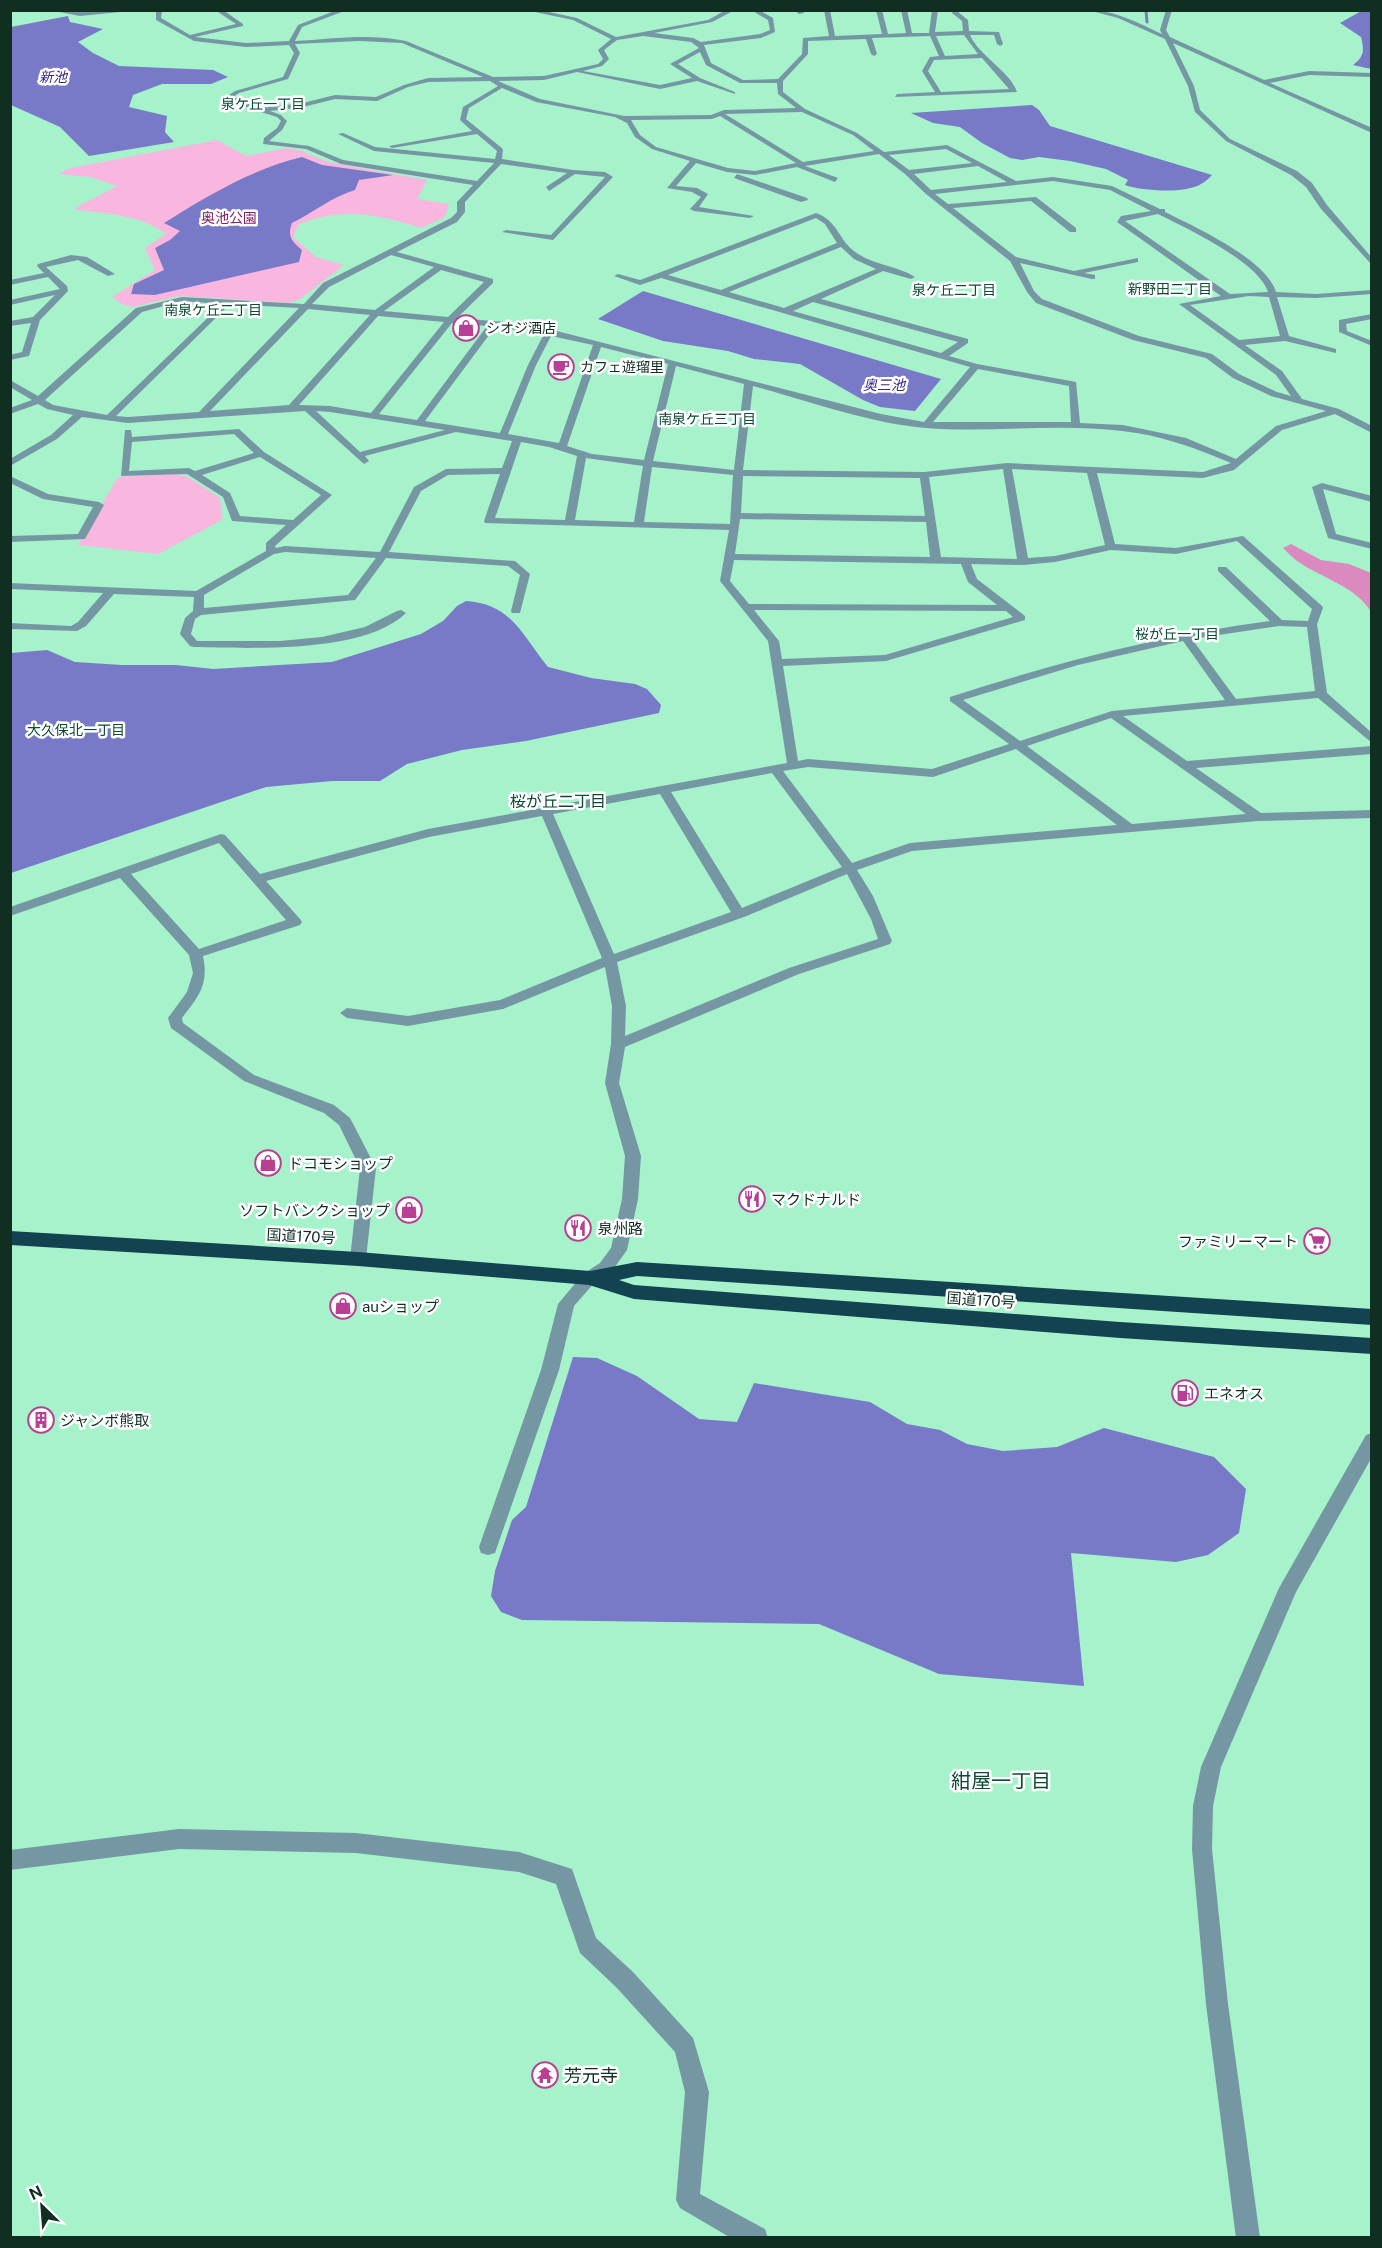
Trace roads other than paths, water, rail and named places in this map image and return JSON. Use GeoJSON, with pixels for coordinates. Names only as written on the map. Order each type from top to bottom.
{"type":"FeatureCollection","features":[{"type":"Feature","properties":{"kind":"highway","name":"国道170号"},"geometry":{"type":"LineString","coordinates":[[10,1238],[358,1259],[589,1278],[634,1292],[645,1293],[1120,1330],[1371,1346]]}},
{"type":"Feature","properties":{"kind":"highway","name":"国道170号"},"geometry":{"type":"LineString","coordinates":[[589,1278],[636,1269],[1371,1317]]}},
{"type":"Feature","properties":{"kind":"street"},"geometry":{"type":"LineString","coordinates":[[52,10],[80,14],[138,10]]}},
{"type":"Feature","properties":{"kind":"street"},"geometry":{"type":"LineString","coordinates":[[159,10],[158,19],[189,36],[206,41],[246,45],[359,39],[404,42],[538,101],[563,107],[605,112],[624,118],[630,122],[637,136],[654,148],[727,170],[755,172],[881,153],[947,147],[1016,183]]}},
{"type":"Feature","properties":{"kind":"street"},"geometry":{"type":"LineString","coordinates":[[189,36],[241,25],[218,10]]}},
{"type":"Feature","properties":{"kind":"street"},"geometry":{"type":"LineString","coordinates":[[291,42],[300,26],[344,10]]}},
{"type":"Feature","properties":{"kind":"street"},"geometry":{"type":"LineString","coordinates":[[528,10],[575,19],[615,39]]}},
{"type":"Feature","properties":{"kind":"street"},"geometry":{"type":"LineString","coordinates":[[262,110],[303,105],[335,97],[377,99],[406,86],[428,80],[544,78],[600,65],[606,59],[601,50],[615,39],[710,21],[732,10]]}},
{"type":"Feature","properties":{"kind":"street"},"geometry":{"type":"LineString","coordinates":[[733,93],[698,79],[673,64],[701,46],[761,36],[773,31],[771,19],[754,10]]}},
{"type":"Feature","properties":{"kind":"street"},"geometry":{"type":"LineString","coordinates":[[827,10],[833,39]]}},
{"type":"Feature","properties":{"kind":"street"},"geometry":{"type":"LineString","coordinates":[[879,10],[885,36]]}},
{"type":"Feature","properties":{"kind":"street"},"geometry":{"type":"LineString","coordinates":[[904,10],[909,35]]}},
{"type":"Feature","properties":{"kind":"street"},"geometry":{"type":"LineString","coordinates":[[935,10],[932,34],[943,57]]}},
{"type":"Feature","properties":{"kind":"street"},"geometry":{"type":"LineString","coordinates":[[897,96],[1015,91],[1006,85],[997,69],[969,44],[964,20],[955,14],[956,10]]}},
{"type":"Feature","properties":{"kind":"street"},"geometry":{"type":"LineString","coordinates":[[1091,10],[1120,17],[1371,131]]}},
{"type":"Feature","properties":{"kind":"street"},"geometry":{"type":"LineString","coordinates":[[1168,16],[1163,30],[1191,86],[1197,111],[1228,140],[1294,173],[1309,185],[1324,207],[1371,263]]}},
{"type":"Feature","properties":{"kind":"street"},"geometry":{"type":"LineString","coordinates":[[644,33],[693,40],[701,46],[708,64],[742,81]]}},
{"type":"Feature","properties":{"kind":"street"},"geometry":{"type":"LineString","coordinates":[[1000,44],[997,33],[805,39],[805,54],[780,81],[780,93],[803,110],[855,134],[908,172],[929,192],[1013,259],[1022,269],[1029,294],[1039,301],[1136,338],[1209,356],[1236,376],[1274,394],[1336,411],[1371,430]]}},
{"type":"Feature","properties":{"kind":"street"},"geometry":{"type":"LineString","coordinates":[[869,37],[874,54]]}},
{"type":"Feature","properties":{"kind":"street"},"geometry":{"type":"LineString","coordinates":[[291,42],[297,53],[286,78],[237,92],[230,97],[232,101],[279,116],[284,121],[280,129],[266,139],[265,143],[307,147],[341,162],[476,183]]}},
{"type":"Feature","properties":{"kind":"street"},"geometry":{"type":"LineString","coordinates":[[939,94],[925,71],[932,58],[982,56]]}},
{"type":"Feature","properties":{"kind":"street"},"geometry":{"type":"LineString","coordinates":[[576,71],[660,87],[698,79]]}},
{"type":"Feature","properties":{"kind":"street"},"geometry":{"type":"LineString","coordinates":[[1263,82],[1309,73],[1371,75]]}},
{"type":"Feature","properties":{"kind":"street"},"geometry":{"type":"LineString","coordinates":[[717,87],[742,81],[780,81]]}},
{"type":"Feature","properties":{"kind":"street"},"geometry":{"type":"LineString","coordinates":[[201,415],[326,285],[454,220],[460,212],[461,202],[476,183],[498,163],[501,150],[463,120],[466,107],[502,86]]}},
{"type":"Feature","properties":{"kind":"street"},"geometry":{"type":"LineString","coordinates":[[624,118],[803,110]]}},
{"type":"Feature","properties":{"kind":"street"},"geometry":{"type":"LineString","coordinates":[[722,115],[799,165],[835,180]]}},
{"type":"Feature","properties":{"kind":"street"},"geometry":{"type":"LineString","coordinates":[[374,149],[477,132]]}},
{"type":"Feature","properties":{"kind":"street"},"geometry":{"type":"LineString","coordinates":[[340,134],[374,149],[605,174],[609,177],[553,238],[506,232]]}},
{"type":"Feature","properties":{"kind":"street"},"geometry":{"type":"LineString","coordinates":[[694,161],[671,188],[694,190],[705,196],[694,209],[750,216]]}},
{"type":"Feature","properties":{"kind":"street"},"geometry":{"type":"LineString","coordinates":[[908,172],[980,164]]}},
{"type":"Feature","properties":{"kind":"street"},"geometry":{"type":"LineString","coordinates":[[727,170],[732,175],[804,200]]}},
{"type":"Feature","properties":{"kind":"street"},"geometry":{"type":"LineString","coordinates":[[549,189],[573,172]]}},
{"type":"Feature","properties":{"kind":"street"},"geometry":{"type":"LineString","coordinates":[[929,192],[1053,179],[1112,188],[1162,211],[1209,237],[1259,272],[1269,282],[1286,338]]}},
{"type":"Feature","properties":{"kind":"street"},"geometry":{"type":"LineString","coordinates":[[947,206],[1033,199],[1073,230]]}},
{"type":"Feature","properties":{"kind":"street"},"geometry":{"type":"LineString","coordinates":[[1162,211],[1124,218],[1121,222],[1227,296]]}},
{"type":"Feature","properties":{"kind":"street"},"geometry":{"type":"LineString","coordinates":[[618,276],[640,283],[816,215],[827,219],[848,252],[882,269],[911,278]]}},
{"type":"Feature","properties":{"kind":"street"},"geometry":{"type":"LineString","coordinates":[[720,293],[843,243]]}},
{"type":"Feature","properties":{"kind":"street"},"geometry":{"type":"LineString","coordinates":[[374,416],[450,320],[490,280],[388,252]]}},
{"type":"Feature","properties":{"kind":"street"},"geometry":{"type":"LineString","coordinates":[[64,291],[64,288],[41,266],[63,258],[83,256],[111,274]]}},
{"type":"Feature","properties":{"kind":"street"},"geometry":{"type":"LineString","coordinates":[[1013,259],[1092,277]]}},
{"type":"Feature","properties":{"kind":"street"},"geometry":{"type":"LineString","coordinates":[[1074,273],[1135,260]]}},
{"type":"Feature","properties":{"kind":"street"},"geometry":{"type":"LineString","coordinates":[[292,408],[376,313],[441,266]]}},
{"type":"Feature","properties":{"kind":"street"},"geometry":{"type":"LineString","coordinates":[[785,311],[882,269]]}},
{"type":"Feature","properties":{"kind":"street"},"geometry":{"type":"LineString","coordinates":[[10,283],[50,274]]}},
{"type":"Feature","properties":{"kind":"street"},"geometry":{"type":"LineString","coordinates":[[660,275],[976,366],[1073,384],[1076,425]]}},
{"type":"Feature","properties":{"kind":"street"},"geometry":{"type":"LineString","coordinates":[[10,303],[64,291]]}},
{"type":"Feature","properties":{"kind":"street"},"geometry":{"type":"LineString","coordinates":[[10,358],[26,354],[36,319],[64,291]]}},
{"type":"Feature","properties":{"kind":"street"},"geometry":{"type":"LineString","coordinates":[[1298,399],[1279,373],[1183,304],[1227,296],[1273,294],[1316,296],[1371,292]]}},
{"type":"Feature","properties":{"kind":"street"},"geometry":{"type":"LineString","coordinates":[[1361,293],[1371,301]]}},
{"type":"Feature","properties":{"kind":"street"},"geometry":{"type":"LineString","coordinates":[[10,411],[38,401],[140,310],[182,298],[304,306],[493,324],[549,332],[880,417],[926,425],[1076,425],[1123,428],[1186,441],[1238,463]]}},
{"type":"Feature","properties":{"kind":"street"},"geometry":{"type":"LineString","coordinates":[[813,299],[965,341],[943,356]]}},
{"type":"Feature","properties":{"kind":"street"},"geometry":{"type":"LineString","coordinates":[[109,418],[229,301]]}},
{"type":"Feature","properties":{"kind":"street"},"geometry":{"type":"LineString","coordinates":[[1371,316],[1342,322],[1343,332],[1371,344]]}},
{"type":"Feature","properties":{"kind":"street"},"geometry":{"type":"LineString","coordinates":[[10,324],[36,319]]}},
{"type":"Feature","properties":{"kind":"street"},"geometry":{"type":"LineString","coordinates":[[419,423],[493,324]]}},
{"type":"Feature","properties":{"kind":"street"},"geometry":{"type":"LineString","coordinates":[[503,436],[532,365],[549,332]]}},
{"type":"Feature","properties":{"kind":"street"},"geometry":{"type":"LineString","coordinates":[[1238,343],[1286,338],[1333,351]]}},
{"type":"Feature","properties":{"kind":"street"},"geometry":{"type":"LineString","coordinates":[[562,447],[598,344]]}},
{"type":"Feature","properties":{"kind":"street"},"geometry":{"type":"LineString","coordinates":[[639,524],[648,464],[672,363]]}},
{"type":"Feature","properties":{"kind":"street"},"geometry":{"type":"LineString","coordinates":[[926,425],[976,366]]}},
{"type":"Feature","properties":{"kind":"street"},"geometry":{"type":"LineString","coordinates":[[10,382],[50,407],[109,418],[128,420],[306,408],[374,416],[551,444],[591,458],[738,473],[924,475],[1007,466],[1203,475],[1224,471],[1238,463],[1279,428],[1336,411]]}},
{"type":"Feature","properties":{"kind":"street"},"geometry":{"type":"LineString","coordinates":[[749,383],[738,473],[735,521],[725,581],[773,641],[793,766]]}},
{"type":"Feature","properties":{"kind":"street"},"geometry":{"type":"LineString","coordinates":[[306,408],[362,458],[459,429]]}},
{"type":"Feature","properties":{"kind":"street"},"geometry":{"type":"LineString","coordinates":[[10,463],[54,437],[80,414]]}},
{"type":"Feature","properties":{"kind":"street"},"geometry":{"type":"LineString","coordinates":[[128,420],[124,474],[189,471],[227,495],[236,519],[294,523]]}},
{"type":"Feature","properties":{"kind":"street"},"geometry":{"type":"LineString","coordinates":[[128,440],[236,431],[261,454],[327,495],[270,545],[271,552]]}},
{"type":"Feature","properties":{"kind":"street"},"geometry":{"type":"LineString","coordinates":[[517,439],[489,521],[639,524],[930,519]]}},
{"type":"Feature","properties":{"kind":"street"},"geometry":{"type":"LineString","coordinates":[[194,474],[261,454]]}},
{"type":"Feature","properties":{"kind":"street"},"geometry":{"type":"LineString","coordinates":[[569,523],[582,454]]}},
{"type":"Feature","properties":{"kind":"street"},"geometry":{"type":"LineString","coordinates":[[1007,466],[1023,562]]}},
{"type":"Feature","properties":{"kind":"street"},"geometry":{"type":"LineString","coordinates":[[1090,469],[1111,547]]}},
{"type":"Feature","properties":{"kind":"street"},"geometry":{"type":"LineString","coordinates":[[401,613],[366,631],[327,640],[288,644],[194,644],[185,634],[190,618],[198,612],[351,598],[383,555],[417,489],[446,472],[505,471]]}},
{"type":"Feature","properties":{"kind":"street"},"geometry":{"type":"LineString","coordinates":[[924,475],[936,561]]}},
{"type":"Feature","properties":{"kind":"street"},"geometry":{"type":"LineString","coordinates":[[10,479],[46,497],[99,505],[81,537],[10,539]]}},
{"type":"Feature","properties":{"kind":"street"},"geometry":{"type":"LineString","coordinates":[[1371,499],[1322,486],[1317,487],[1332,536],[1371,546]]}},
{"type":"Feature","properties":{"kind":"street"},"geometry":{"type":"LineString","coordinates":[[729,556],[1023,562],[1055,559],[1111,547],[1176,551],[1239,538],[1318,608],[1312,624],[1321,694],[1371,740]]}},
{"type":"Feature","properties":{"kind":"street"},"geometry":{"type":"LineString","coordinates":[[10,586],[198,594],[271,552],[285,549],[511,563],[525,574],[516,611]]}},
{"type":"Feature","properties":{"kind":"street"},"geometry":{"type":"LineString","coordinates":[[778,663],[886,658],[1021,618],[972,580],[965,562]]}},
{"type":"Feature","properties":{"kind":"street"},"geometry":{"type":"LineString","coordinates":[[1222,569],[1279,623]]}},
{"type":"Feature","properties":{"kind":"street"},"geometry":{"type":"LineString","coordinates":[[10,626],[73,629],[82,624],[111,590]]}},
{"type":"Feature","properties":{"kind":"street"},"geometry":{"type":"LineString","coordinates":[[198,594],[200,601],[198,612]]}},
{"type":"Feature","properties":{"kind":"street"},"geometry":{"type":"LineString","coordinates":[[745,607],[1009,608]]}},
{"type":"Feature","properties":{"kind":"street"},"geometry":{"type":"LineString","coordinates":[[1129,828],[954,699],[1042,670],[1186,638],[1236,628],[1279,623],[1312,624]]}},
{"type":"Feature","properties":{"kind":"street"},"geometry":{"type":"LineString","coordinates":[[1186,638],[1233,702]]}},
{"type":"Feature","properties":{"kind":"street"},"geometry":{"type":"LineString","coordinates":[[258,879],[428,833],[808,763],[933,773],[1112,714],[1321,694]]}},
{"type":"Feature","properties":{"kind":"street"},"geometry":{"type":"LineString","coordinates":[[1112,714],[1258,818]]}},
{"type":"Feature","properties":{"kind":"street"},"geometry":{"type":"LineString","coordinates":[[1185,765],[1371,750]]}},
{"type":"Feature","properties":{"kind":"street"},"geometry":{"type":"LineString","coordinates":[[618,1044],[794,971],[885,941],[878,917],[848,869],[775,769]]}},
{"type":"Feature","properties":{"kind":"street"},"geometry":{"type":"LineString","coordinates":[[663,789],[739,914]]}},
{"type":"Feature","properties":{"kind":"street"},"geometry":{"type":"LineString","coordinates":[[488,1547],[508,1482],[550,1370],[566,1304],[589,1278],[606,1267],[619,1250],[630,1198],[633,1156],[612,1083],[618,1044],[619,1006],[610,960],[546,811]]}},
{"type":"Feature","properties":{"kind":"street"},"geometry":{"type":"LineString","coordinates":[[347,1013],[408,1021],[503,1004],[610,960],[739,914],[848,869],[910,847],[1258,818],[1371,814]]}},
{"type":"Feature","properties":{"kind":"street"},"geometry":{"type":"LineString","coordinates":[[10,912],[221,838],[295,922],[196,954]]}},
{"type":"Feature","properties":{"kind":"street"},"geometry":{"type":"LineString","coordinates":[[122,872],[196,954],[200,973],[194,993],[175,1018],[176,1025],[249,1078],[338,1115],[345,1122],[368,1168],[358,1259]]}},
{"type":"Feature","properties":{"kind":"street"},"geometry":{"type":"LineString","coordinates":[[1248,2238],[1217,2004],[1202,1849],[1203,1806],[1212,1767],[1288,1588],[1371,1440]]}},
{"type":"Feature","properties":{"kind":"street"},"geometry":{"type":"LineString","coordinates":[[10,1860],[179,1839],[356,1843],[519,1862],[564,1876],[588,1946],[625,1980],[685,2046],[697,2092],[688,2200],[756,2238]]}},
{"type":"Feature","properties":{"kind":"water"},"geometry":{"type":"Polygon","coordinates":[[[1363,10],[1371,11],[1371,69],[1353,65],[1360,59],[1363,52],[1361,37],[1340,23],[1363,10]]]}},
{"type":"Feature","properties":{"kind":"water","name":"新池"},"geometry":{"type":"Polygon","coordinates":[[[68,16],[70,22],[103,29],[78,42],[93,53],[119,66],[213,70],[228,77],[211,84],[162,84],[133,95],[129,107],[167,116],[165,132],[174,142],[89,156],[60,127],[11,105],[11,27],[68,16]]]}},
{"type":"Feature","properties":{"kind":"water"},"geometry":{"type":"Polygon","coordinates":[[[1032,105],[1039,110],[1050,126],[1212,175],[1201,184],[1185,189],[1163,191],[1132,187],[1125,185],[1128,180],[1106,169],[1039,157],[1022,160],[1010,158],[982,143],[960,127],[933,123],[911,113],[1032,105]]]}},
{"type":"Feature","properties":{"kind":"water"},"geometry":{"type":"Polygon","coordinates":[[[302,157],[322,165],[393,175],[359,180],[355,190],[292,223],[291,238],[302,250],[299,262],[155,295],[131,294],[134,284],[164,270],[155,248],[170,240],[180,231],[164,223],[213,193],[248,176],[302,157]]]}},
{"type":"Feature","properties":{"kind":"water","name":"奥三池"},"geometry":{"type":"Polygon","coordinates":[[[643,291],[941,379],[915,411],[880,407],[863,400],[800,364],[754,359],[728,351],[663,341],[598,319],[643,291]]]}},
{"type":"Feature","properties":{"kind":"water"},"geometry":{"type":"Polygon","coordinates":[[[466,601],[482,603],[495,608],[515,623],[548,667],[591,678],[635,684],[647,689],[661,705],[659,713],[526,741],[462,750],[407,764],[380,781],[332,781],[266,787],[11,873],[11,653],[47,650],[75,662],[176,665],[213,669],[332,662],[421,634],[443,621],[457,606],[466,601]]]}},
{"type":"Feature","properties":{"kind":"water"},"geometry":{"type":"Polygon","coordinates":[[[573,1357],[597,1358],[637,1376],[699,1419],[737,1422],[754,1383],[870,1402],[907,1424],[940,1430],[967,1444],[1003,1451],[1057,1447],[1104,1428],[1214,1457],[1246,1489],[1239,1533],[1208,1555],[1176,1562],[1071,1553],[1084,1686],[939,1674],[819,1624],[522,1620],[501,1612],[491,1596],[495,1571],[512,1520],[526,1507],[573,1357]]]}},
{"type":"Feature","properties":{"kind":"waterway"},"geometry":{"type":"LineString","coordinates":[[1146,10],[1147,22]]}},
{"type":"Feature","properties":{"kind":"place","name":"シオジ酒店"},"geometry":{"type":"Point","coordinates":[466,328]}},
{"type":"Feature","properties":{"kind":"place","name":"カフェ遊瑠里"},"geometry":{"type":"Point","coordinates":[561,367]}},
{"type":"Feature","properties":{"kind":"place","name":"ドコモショップ"},"geometry":{"type":"Point","coordinates":[268,1163]}},
{"type":"Feature","properties":{"kind":"place","name":"マクドナルド"},"geometry":{"type":"Point","coordinates":[752,1199]}},
{"type":"Feature","properties":{"kind":"place","name":"ソフトバンクショップ"},"geometry":{"type":"Point","coordinates":[409,1210]}},
{"type":"Feature","properties":{"kind":"place","name":"泉州路"},"geometry":{"type":"Point","coordinates":[578,1228]}},
{"type":"Feature","properties":{"kind":"place","name":"ファミリーマート"},"geometry":{"type":"Point","coordinates":[1317,1241]}},
{"type":"Feature","properties":{"kind":"place","name":"auショップ"},"geometry":{"type":"Point","coordinates":[343,1306]}},
{"type":"Feature","properties":{"kind":"place","name":"エネオス"},"geometry":{"type":"Point","coordinates":[1185,1393]}},
{"type":"Feature","properties":{"kind":"place","name":"ジャンボ熊取"},"geometry":{"type":"Point","coordinates":[41,1420]}},
{"type":"Feature","properties":{"kind":"place","name":"芳元寺"},"geometry":{"type":"Point","coordinates":[545,2075]}},
{"type":"Feature","properties":{"kind":"district","name":"泉ケ丘一丁目"},"geometry":{"type":"Point","coordinates":[263,104]}},
{"type":"Feature","properties":{"kind":"district","name":"新野田二丁目"},"geometry":{"type":"Point","coordinates":[1170,289]}},
{"type":"Feature","properties":{"kind":"district","name":"泉ケ丘二丁目"},"geometry":{"type":"Point","coordinates":[954,290]}},
{"type":"Feature","properties":{"kind":"district","name":"南泉ケ丘二丁目"},"geometry":{"type":"Point","coordinates":[213,310]}},
{"type":"Feature","properties":{"kind":"district","name":"南泉ケ丘三丁目"},"geometry":{"type":"Point","coordinates":[707,419]}},
{"type":"Feature","properties":{"kind":"district","name":"桜が丘一丁目"},"geometry":{"type":"Point","coordinates":[1177,634]}},
{"type":"Feature","properties":{"kind":"district","name":"大久保北一丁目"},"geometry":{"type":"Point","coordinates":[76,730]}},
{"type":"Feature","properties":{"kind":"district","name":"桜が丘二丁目"},"geometry":{"type":"Point","coordinates":[558,801]}},
{"type":"Feature","properties":{"kind":"district","name":"紺屋一丁目"},"geometry":{"type":"Point","coordinates":[1001,1781]}},
{"type":"Feature","properties":{"kind":"park label","name":"奥池公園"},"geometry":{"type":"Point","coordinates":[229,218]}}]}
